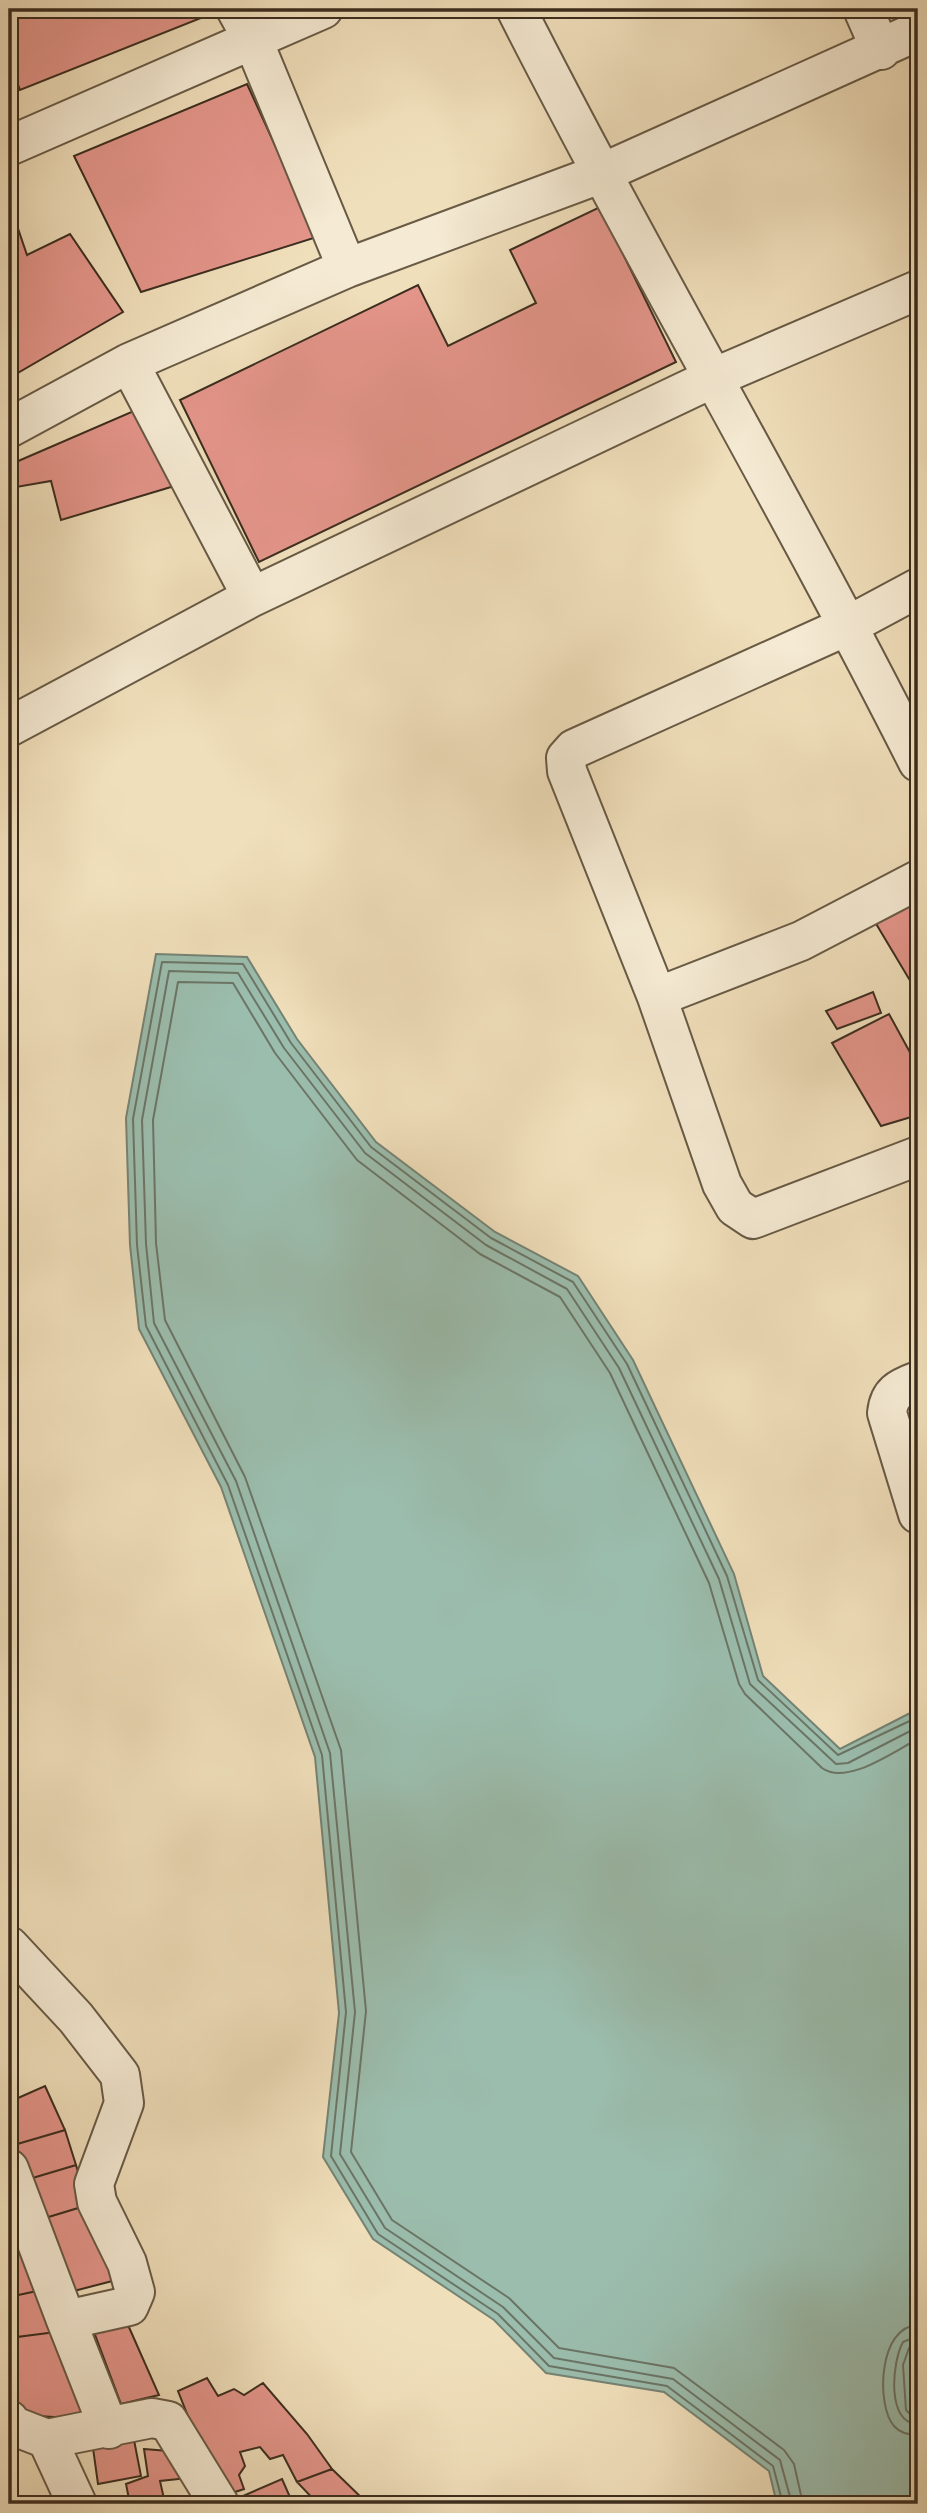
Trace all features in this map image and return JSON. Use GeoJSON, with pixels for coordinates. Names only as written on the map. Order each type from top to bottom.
{"type":"FeatureCollection","features":[{"type":"Feature","properties":{"kind":"street"},"geometry":{"type":"LineString","coordinates":[[9,146],[244,24],[323,9]]}},
{"type":"Feature","properties":{"kind":"street"},"geometry":{"type":"LineString","coordinates":[[516,9],[600,174],[849,625],[918,762]]}},
{"type":"Feature","properties":{"kind":"street"},"geometry":{"type":"LineString","coordinates":[[863,9],[881,50]]}},
{"type":"Feature","properties":{"kind":"street"},"geometry":{"type":"LineString","coordinates":[[244,24],[347,268]]}},
{"type":"Feature","properties":{"kind":"street"},"geometry":{"type":"LineString","coordinates":[[9,428],[129,363],[347,268],[600,174],[881,50],[918,31]]}},
{"type":"Feature","properties":{"kind":"street"},"geometry":{"type":"LineString","coordinates":[[9,727],[252,597],[713,378],[918,290]]}},
{"type":"Feature","properties":{"kind":"street"},"geometry":{"type":"LineString","coordinates":[[129,363],[252,597]]}},
{"type":"Feature","properties":{"kind":"street"},"geometry":{"type":"LineString","coordinates":[[918,588],[849,625],[574,749],[566,758],[566,771],[657,997],[722,1184],[735,1207],[753,1219],[918,1156]]}},
{"type":"Feature","properties":{"kind":"street"},"geometry":{"type":"LineString","coordinates":[[657,997],[801,941],[918,880]]}},
{"type":"Feature","properties":{"kind":"street"},"geometry":{"type":"LineString","coordinates":[[918,1381],[888,1399],[887,1413],[918,1514]]}},
{"type":"Feature","properties":{"kind":"street"},"geometry":{"type":"LineString","coordinates":[[9,1946],[75,2018],[120,2075],[124,2103],[94,2184],[97,2202],[127,2263],[135,2292],[129,2306],[66,2320]]}},
{"type":"Feature","properties":{"kind":"street"},"geometry":{"type":"LineString","coordinates":[[9,2169],[109,2429]]}},
{"type":"Feature","properties":{"kind":"street"},"geometry":{"type":"LineString","coordinates":[[9,2420],[11,2425],[47,2439],[109,2429],[152,2418],[168,2421],[219,2504]]}},
{"type":"Feature","properties":{"kind":"street"},"geometry":{"type":"LineString","coordinates":[[47,2439],[68,2503]]}},
{"type":"Feature","properties":{"kind":"water"},"geometry":{"type":"Polygon","coordinates":[[[156,954],[247,957],[297,1039],[376,1142],[495,1232],[578,1276],[633,1360],[734,1574],[763,1676],[840,1749],[918,1709],[918,2342],[910,2366],[913,2408],[918,2409],[918,2504],[777,2504],[769,2471],[664,2392],[546,2373],[494,2320],[373,2239],[323,2157],[339,2013],[315,1757],[221,1487],[139,1329],[130,1245],[126,1118],[156,954]]]}},
{"type":"Feature","properties":{"kind":"building"},"geometry":{"type":"Polygon","coordinates":[[[9,9],[197,9],[201,18],[20,90],[9,61],[9,9]]]}},
{"type":"Feature","properties":{"kind":"building"},"geometry":{"type":"Polygon","coordinates":[[[247,84],[317,237],[141,292],[74,156],[247,84]]]}},
{"type":"Feature","properties":{"kind":"building"},"geometry":{"type":"Polygon","coordinates":[[[9,202],[27,255],[70,234],[123,312],[9,378],[9,202]]]}},
{"type":"Feature","properties":{"kind":"building"},"geometry":{"type":"Polygon","coordinates":[[[600,207],[676,362],[259,562],[180,400],[418,285],[448,346],[536,303],[510,250],[600,207]]]}},
{"type":"Feature","properties":{"kind":"building"},"geometry":{"type":"Polygon","coordinates":[[[166,397],[191,481],[61,520],[51,481],[10,488],[9,495],[9,465],[166,397]]]}},
{"type":"Feature","properties":{"kind":"building"},"geometry":{"type":"Polygon","coordinates":[[[918,891],[918,994],[875,922],[918,891]]]}},
{"type":"Feature","properties":{"kind":"building"},"geometry":{"type":"Polygon","coordinates":[[[873,992],[881,1013],[837,1029],[826,1011],[873,992]]]}},
{"type":"Feature","properties":{"kind":"building"},"geometry":{"type":"Polygon","coordinates":[[[889,1014],[918,1067],[918,1115],[881,1126],[832,1043],[889,1014]]]}},
{"type":"Feature","properties":{"kind":"building"},"geometry":{"type":"Polygon","coordinates":[[[45,2086],[65,2130],[14,2145],[9,2130],[9,2102],[45,2086]]]}},
{"type":"Feature","properties":{"kind":"building"},"geometry":{"type":"Polygon","coordinates":[[[65,2130],[76,2165],[26,2180],[14,2145],[65,2130]]]}},
{"type":"Feature","properties":{"kind":"building"},"geometry":{"type":"Polygon","coordinates":[[[76,2165],[88,2205],[42,2219],[26,2180],[76,2165]]]}},
{"type":"Feature","properties":{"kind":"building"},"geometry":{"type":"Polygon","coordinates":[[[88,2205],[120,2279],[70,2292],[42,2219],[88,2205]]]}},
{"type":"Feature","properties":{"kind":"building"},"geometry":{"type":"Polygon","coordinates":[[[13,2233],[37,2291],[9,2297],[9,2234],[13,2233]]]}},
{"type":"Feature","properties":{"kind":"building"},"geometry":{"type":"Polygon","coordinates":[[[37,2291],[56,2332],[9,2338],[9,2297],[37,2291]]]}},
{"type":"Feature","properties":{"kind":"building"},"geometry":{"type":"Polygon","coordinates":[[[128,2325],[159,2395],[121,2404],[94,2332],[128,2325]]]}},
{"type":"Feature","properties":{"kind":"building"},"geometry":{"type":"Polygon","coordinates":[[[56,2332],[87,2419],[21,2415],[9,2383],[9,2338],[56,2332]]]}},
{"type":"Feature","properties":{"kind":"building"},"geometry":{"type":"Polygon","coordinates":[[[207,2378],[218,2396],[234,2389],[244,2395],[263,2383],[307,2434],[332,2469],[297,2482],[283,2455],[270,2459],[260,2447],[240,2452],[245,2466],[239,2475],[244,2489],[220,2497],[178,2391],[207,2378]]]}},
{"type":"Feature","properties":{"kind":"building"},"geometry":{"type":"Polygon","coordinates":[[[134,2440],[141,2476],[98,2484],[92,2441],[134,2440]]]}},
{"type":"Feature","properties":{"kind":"building"},"geometry":{"type":"Polygon","coordinates":[[[144,2449],[181,2452],[189,2478],[160,2481],[164,2499],[130,2504],[126,2484],[148,2476],[144,2449]]]}},
{"type":"Feature","properties":{"kind":"building"},"geometry":{"type":"Polygon","coordinates":[[[332,2469],[368,2504],[318,2504],[297,2482],[332,2469]]]}},
{"type":"Feature","properties":{"kind":"building"},"geometry":{"type":"Polygon","coordinates":[[[282,2479],[293,2504],[238,2504],[236,2499],[282,2479]]]}}]}
